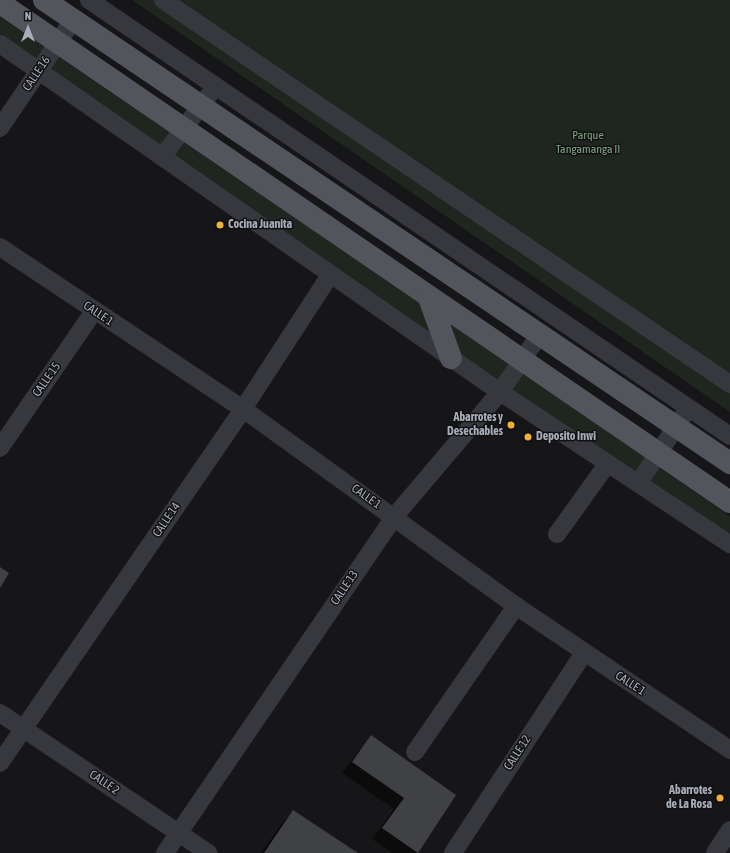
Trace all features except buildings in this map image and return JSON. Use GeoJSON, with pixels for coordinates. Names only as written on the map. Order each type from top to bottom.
{"type":"FeatureCollection","features":[{"type":"Feature","properties":{"kind":"main road"},"geometry":{"type":"LineString","coordinates":[[44,0],[730,463]]}},
{"type":"Feature","properties":{"kind":"main road"},"geometry":{"type":"LineString","coordinates":[[0,3],[429,298],[730,502]]}},
{"type":"Feature","properties":{"kind":"main road"},"geometry":{"type":"LineString","coordinates":[[429,298],[451,358]]}},
{"type":"Feature","properties":{"kind":"street"},"geometry":{"type":"LineString","coordinates":[[89,0],[730,436]]}},
{"type":"Feature","properties":{"kind":"street"},"geometry":{"type":"LineString","coordinates":[[163,0],[730,384]]}},
{"type":"Feature","properties":{"kind":"street","name":"CALLE 16"},"geometry":{"type":"LineString","coordinates":[[0,128],[40,71],[73,20]]}},
{"type":"Feature","properties":{"kind":"street"},"geometry":{"type":"LineString","coordinates":[[0,44],[500,392],[639,482],[730,544]]}},
{"type":"Feature","properties":{"kind":"street"},"geometry":{"type":"LineString","coordinates":[[162,157],[184,130],[215,86]]}},
{"type":"Feature","properties":{"kind":"street","name":"CALLE 1"},"geometry":{"type":"LineString","coordinates":[[0,247],[94,312],[243,409],[516,606],[730,750]]}},
{"type":"Feature","properties":{"kind":"street","name":"CALLE 14"},"geometry":{"type":"LineString","coordinates":[[0,763],[243,409],[330,275]]}},
{"type":"Feature","properties":{"kind":"street","name":"CALLE 15"},"geometry":{"type":"LineString","coordinates":[[0,448],[94,312]]}},
{"type":"Feature","properties":{"kind":"street","name":"CALLE 13"},"geometry":{"type":"LineString","coordinates":[[165,853],[394,517],[500,392],[540,334]]}},
{"type":"Feature","properties":{"kind":"street"},"geometry":{"type":"LineString","coordinates":[[639,482],[689,408]]}},
{"type":"Feature","properties":{"kind":"street"},"geometry":{"type":"LineString","coordinates":[[557,534],[608,463]]}},
{"type":"Feature","properties":{"kind":"street"},"geometry":{"type":"LineString","coordinates":[[414,752],[516,606]]}},
{"type":"Feature","properties":{"kind":"street","name":"CALLE 12"},"geometry":{"type":"LineString","coordinates":[[453,853],[584,653]]}},
{"type":"Feature","properties":{"kind":"street","name":"CALLE 2"},"geometry":{"type":"LineString","coordinates":[[0,712],[208,853]]}},
{"type":"Feature","properties":{"kind":"street"},"geometry":{"type":"LineString","coordinates":[[715,853],[730,830]]}},
{"type":"Feature","properties":{"kind":"green space","name":"Parque Tangamanga II"},"geometry":{"type":"Polygon","coordinates":[[[132,0],[730,0],[730,412],[132,0]]]}},
{"type":"Feature","properties":{"kind":"green space"},"geometry":{"type":"Polygon","coordinates":[[[0,17],[426,307],[438,342],[0,42],[0,17]]]}},
{"type":"Feature","properties":{"kind":"green space"},"geometry":{"type":"Polygon","coordinates":[[[444,319],[510,365],[498,384],[457,355],[444,319]]]}},
{"type":"Feature","properties":{"kind":"green space"},"geometry":{"type":"Polygon","coordinates":[[[520,373],[649,457],[637,478],[508,389],[520,373]]]}},
{"type":"Feature","properties":{"kind":"green space"},"geometry":{"type":"Polygon","coordinates":[[[658,467],[730,516],[730,543],[644,485],[658,467]]]}},
{"type":"Feature","properties":{"kind":"place","name":"Cocina Juanita"},"geometry":{"type":"Point","coordinates":[220,225]}},
{"type":"Feature","properties":{"kind":"place","name":"Abarrotes y Desechables"},"geometry":{"type":"Point","coordinates":[511,425]}},
{"type":"Feature","properties":{"kind":"place","name":"Deposito Inwi"},"geometry":{"type":"Point","coordinates":[528,437]}},
{"type":"Feature","properties":{"kind":"place","name":"Abarrotes de La Rosa"},"geometry":{"type":"Point","coordinates":[720,798]}}]}
